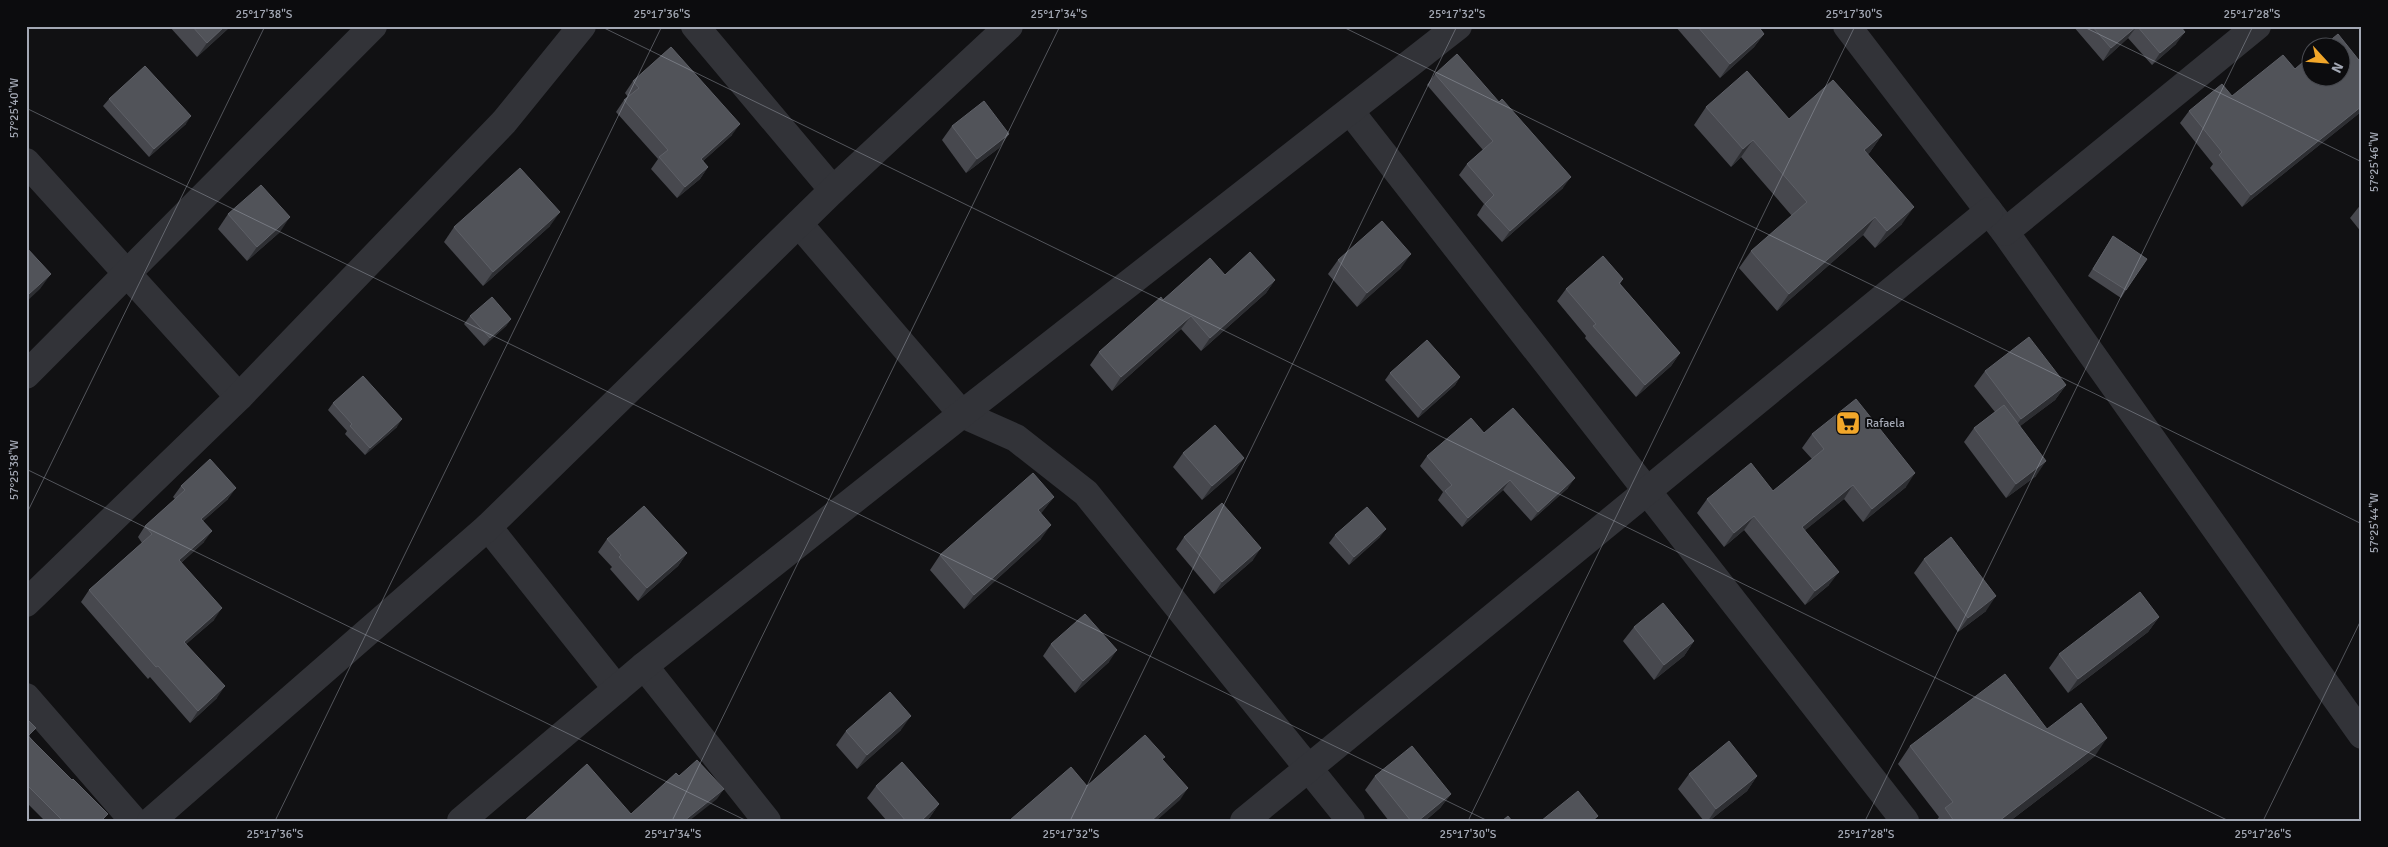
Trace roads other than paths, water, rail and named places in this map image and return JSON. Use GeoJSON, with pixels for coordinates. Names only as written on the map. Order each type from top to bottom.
{"type":"FeatureCollection","features":[{"type":"Feature","properties":{"kind":"street"},"geometry":{"type":"LineString","coordinates":[[26,375],[126,272],[373,26]]}},
{"type":"Feature","properties":{"kind":"street"},"geometry":{"type":"LineString","coordinates":[[26,604],[239,397],[504,122],[582,26]]}},
{"type":"Feature","properties":{"kind":"street"},"geometry":{"type":"LineString","coordinates":[[696,26],[833,190]]}},
{"type":"Feature","properties":{"kind":"street"},"geometry":{"type":"LineString","coordinates":[[151,821],[488,527],[833,190],[1009,26]]}},
{"type":"Feature","properties":{"kind":"street"},"geometry":{"type":"LineString","coordinates":[[461,821],[644,666],[962,414],[1458,26]]}},
{"type":"Feature","properties":{"kind":"street"},"geometry":{"type":"LineString","coordinates":[[1847,26],[1997,221],[2362,734]]}},
{"type":"Feature","properties":{"kind":"street"},"geometry":{"type":"LineString","coordinates":[[1244,821],[1647,492],[1997,221],[2257,26]]}},
{"type":"Feature","properties":{"kind":"street"},"geometry":{"type":"LineString","coordinates":[[1350,111],[1905,821]]}},
{"type":"Feature","properties":{"kind":"street"},"geometry":{"type":"LineString","coordinates":[[26,162],[239,397]]}},
{"type":"Feature","properties":{"kind":"street"},"geometry":{"type":"LineString","coordinates":[[799,224],[962,414],[1016,438],[1086,493],[1351,821]]}},
{"type":"Feature","properties":{"kind":"street"},"geometry":{"type":"LineString","coordinates":[[488,527],[617,689]]}},
{"type":"Feature","properties":{"kind":"street"},"geometry":{"type":"LineString","coordinates":[[644,666],[767,821]]}},
{"type":"Feature","properties":{"kind":"street"},"geometry":{"type":"LineString","coordinates":[[26,697],[134,821]]}},
{"type":"Feature","properties":{"kind":"place","name":"Rafaela"},"geometry":{"type":"Point","coordinates":[1848,423]}}]}
